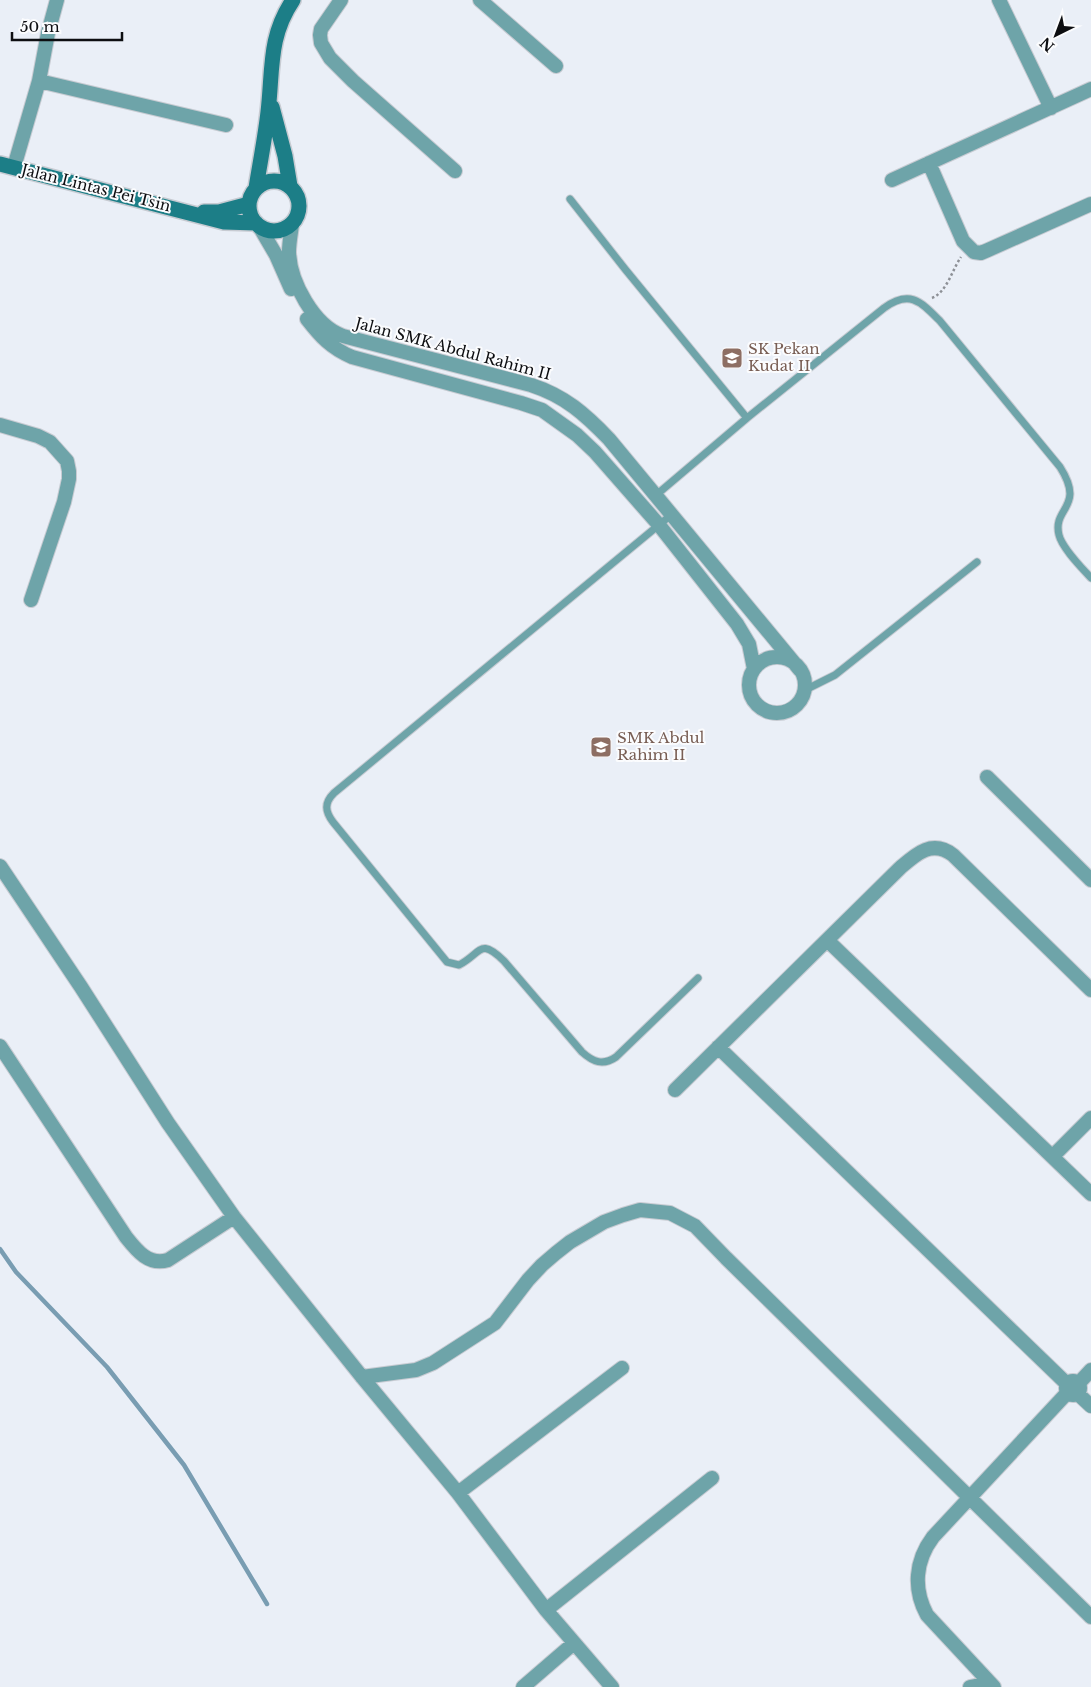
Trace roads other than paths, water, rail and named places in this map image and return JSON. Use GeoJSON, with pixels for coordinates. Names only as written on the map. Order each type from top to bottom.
{"type":"FeatureCollection","features":[{"type":"Feature","properties":{"kind":"street"},"geometry":{"type":"LineString","coordinates":[[7,166],[39,81],[48,33],[57,0]]}},
{"type":"Feature","properties":{"kind":"street"},"geometry":{"type":"LineString","coordinates":[[256,188],[266,138],[272,56],[276,37],[288,7],[293,0]]}},
{"type":"Feature","properties":{"kind":"street"},"geometry":{"type":"LineString","coordinates":[[341,0],[321,29],[321,42],[330,58],[353,81],[455,171]]}},
{"type":"Feature","properties":{"kind":"street"},"geometry":{"type":"LineString","coordinates":[[480,0],[556,66]]}},
{"type":"Feature","properties":{"kind":"street"},"geometry":{"type":"LineString","coordinates":[[998,0],[1051,108]]}},
{"type":"Feature","properties":{"kind":"street"},"geometry":{"type":"LineString","coordinates":[[39,81],[226,125]]}},
{"type":"Feature","properties":{"kind":"street"},"geometry":{"type":"LineString","coordinates":[[892,180],[1091,89]]}},
{"type":"Feature","properties":{"kind":"street"},"geometry":{"type":"LineString","coordinates":[[270,98],[290,186]]}},
{"type":"Feature","properties":{"kind":"street"},"geometry":{"type":"LineString","coordinates":[[929,163],[962,241],[974,252],[981,253],[1091,204]]}},
{"type":"Feature","properties":{"kind":"street","name":"Jalan Lintas Pei Tsin"},"geometry":{"type":"LineString","coordinates":[[7,166],[192,212],[224,222],[257,225]]}},
{"type":"Feature","properties":{"kind":"street"},"geometry":{"type":"LineString","coordinates":[[257,225],[275,232],[285,230],[292,225],[300,209],[296,193],[290,186],[282,182],[264,183],[256,188],[251,195],[249,211],[257,225],[276,255],[307,319],[320,336],[338,351],[352,357],[542,410],[578,435],[659,526],[737,624],[749,644],[754,669]]}},
{"type":"Feature","properties":{"kind":"street","name":"Jalan Lintas Pei Tsin"},"geometry":{"type":"LineString","coordinates":[[192,212],[219,212],[249,204]]}},
{"type":"Feature","properties":{"kind":"street","name":"Jalan SMK Abdul Rahim II"},"geometry":{"type":"LineString","coordinates":[[292,225],[289,253],[294,276],[301,293],[311,309],[318,320],[327,328],[342,336],[549,391],[567,401],[586,416],[609,439],[800,670]]}},
{"type":"Feature","properties":{"kind":"street"},"geometry":{"type":"LineString","coordinates":[[0,424],[38,436],[50,442],[66,461],[69,470],[64,502],[32,600]]}},
{"type":"Feature","properties":{"kind":"street"},"geometry":{"type":"LineString","coordinates":[[775,657],[785,658],[794,663],[800,670],[804,680],[805,690],[801,699],[787,712],[777,714],[759,707],[752,700],[749,690],[749,681],[754,669],[766,659],[775,657]]}},
{"type":"Feature","properties":{"kind":"street"},"geometry":{"type":"LineString","coordinates":[[987,778],[1091,880]]}},
{"type":"Feature","properties":{"kind":"street"},"geometry":{"type":"LineString","coordinates":[[675,1090],[900,868],[916,854],[925,850],[940,848],[953,855],[1091,990]]}},
{"type":"Feature","properties":{"kind":"street"},"geometry":{"type":"LineString","coordinates":[[0,866],[82,987],[168,1123],[234,1217],[458,1493],[546,1610],[612,1687]]}},
{"type":"Feature","properties":{"kind":"street"},"geometry":{"type":"LineString","coordinates":[[827,940],[1091,1194]]}},
{"type":"Feature","properties":{"kind":"street"},"geometry":{"type":"LineString","coordinates":[[0,1046],[126,1237],[136,1250],[145,1257],[153,1262],[168,1260],[234,1217]]}},
{"type":"Feature","properties":{"kind":"street"},"geometry":{"type":"LineString","coordinates":[[718,1047],[1091,1406]]}},
{"type":"Feature","properties":{"kind":"street"},"geometry":{"type":"LineString","coordinates":[[1053,1156],[1091,1118]]}},
{"type":"Feature","properties":{"kind":"street"},"geometry":{"type":"LineString","coordinates":[[362,1377],[416,1370],[433,1363],[482,1332],[495,1323],[542,1265],[570,1242],[604,1222],[640,1210],[670,1213],[695,1226],[1091,1617]]}},
{"type":"Feature","properties":{"kind":"street"},"geometry":{"type":"LineString","coordinates":[[458,1493],[622,1368]]}},
{"type":"Feature","properties":{"kind":"street"},"geometry":{"type":"LineString","coordinates":[[992,1685],[927,1616],[921,1604],[918,1587],[917,1574],[920,1559],[925,1547],[1091,1370]]}},
{"type":"Feature","properties":{"kind":"street"},"geometry":{"type":"LineString","coordinates":[[546,1610],[712,1478]]}},
{"type":"Feature","properties":{"kind":"street"},"geometry":{"type":"LineString","coordinates":[[523,1687],[574,1643]]}},
{"type":"Feature","properties":{"kind":"street"},"geometry":{"type":"LineString","coordinates":[[970,1687],[992,1685]]}},
{"type":"Feature","properties":{"kind":"lane"},"geometry":{"type":"LineString","coordinates":[[570,199],[747,418]]}},
{"type":"Feature","properties":{"kind":"lane"},"geometry":{"type":"LineString","coordinates":[[655,496],[747,418],[893,302],[901,298],[908,298],[920,303],[940,321],[1047,450],[1066,476],[1071,491],[1068,504],[1059,522],[1058,533],[1064,545],[1091,578]]}},
{"type":"Feature","properties":{"kind":"lane"},"geometry":{"type":"LineString","coordinates":[[671,515],[334,793],[326,804],[326,809],[333,822],[447,962],[459,965],[478,950],[485,948],[492,950],[504,961],[582,1052],[595,1061],[607,1062],[616,1057],[698,978]]}},
{"type":"Feature","properties":{"kind":"lane"},"geometry":{"type":"LineString","coordinates":[[805,690],[835,675],[977,562]]}},
{"type":"Feature","properties":{"kind":"waterway"},"geometry":{"type":"LineString","coordinates":[[0,1249],[16,1272],[107,1367],[184,1465],[267,1604]]}},
{"type":"Feature","properties":{"kind":"place","name":"SK Pekan Kudat II"},"geometry":{"type":"Point","coordinates":[732,358]}},
{"type":"Feature","properties":{"kind":"place","name":"SMK Abdul Rahim II"},"geometry":{"type":"Point","coordinates":[601,747]}}]}
